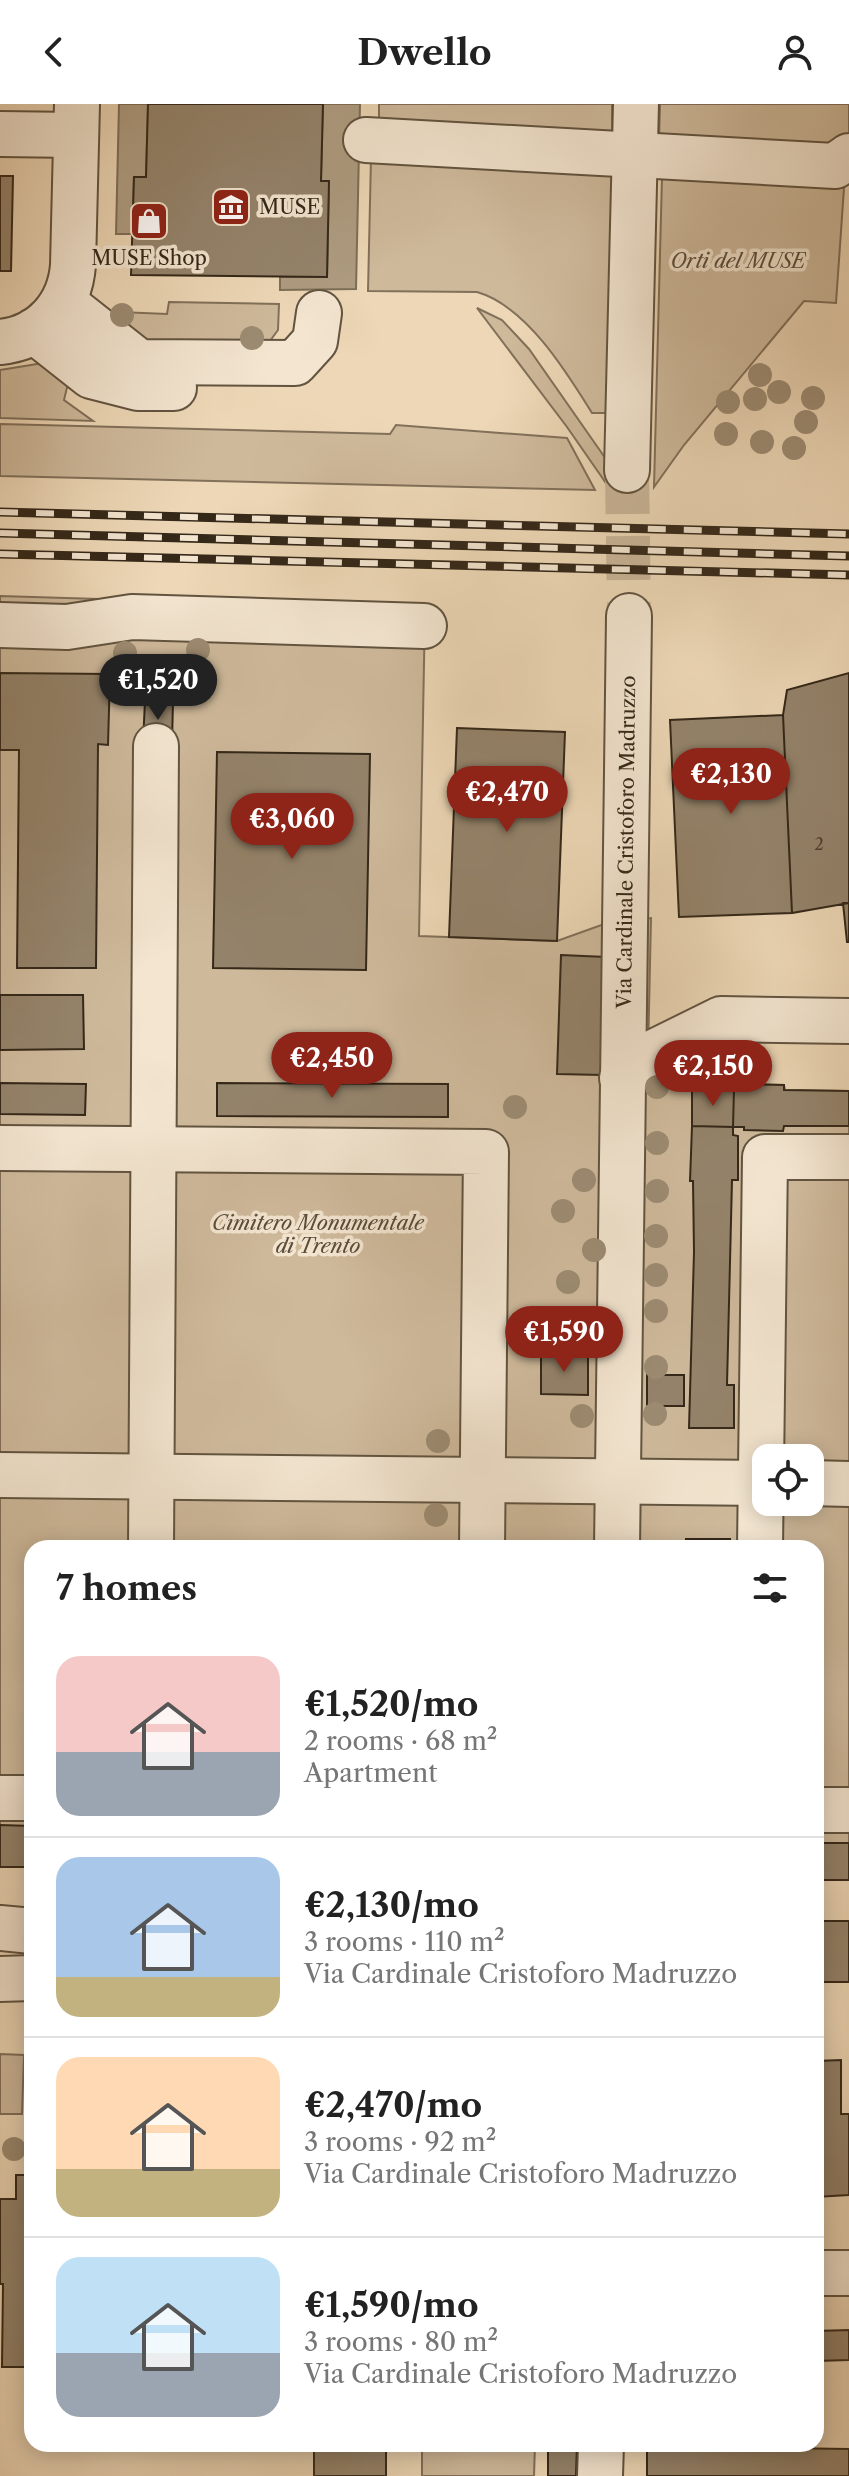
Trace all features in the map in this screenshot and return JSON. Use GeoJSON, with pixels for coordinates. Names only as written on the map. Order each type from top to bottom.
{"type":"FeatureCollection","features":[{"type":"Feature","properties":{"kind":"street"},"geometry":{"type":"LineString","coordinates":[[627,470],[636,104]]}},
{"type":"Feature","properties":{"kind":"street"},"geometry":{"type":"LineString","coordinates":[[0,134],[77,120],[72,280],[32,325]]}},
{"type":"Feature","properties":{"kind":"street"},"geometry":{"type":"LineString","coordinates":[[366,140],[635,155],[842,161]]}},
{"type":"Feature","properties":{"kind":"street"},"geometry":{"type":"LineString","coordinates":[[32,325],[139,362],[295,363],[315,341],[319,313]]}},
{"type":"Feature","properties":{"kind":"street"},"geometry":{"type":"LineString","coordinates":[[32,325],[91,376],[138,388],[300,391],[320,384]]}},
{"type":"Feature","properties":{"kind":"street","name":"Via Cardinale Cristoforo Madruzzo"},"geometry":{"type":"LineString","coordinates":[[617,1540],[629,616]]}},
{"type":"Feature","properties":{"kind":"street"},"geometry":{"type":"LineString","coordinates":[[0,625],[67,627],[132,617],[424,626]]}},
{"type":"Feature","properties":{"kind":"street"},"geometry":{"type":"LineString","coordinates":[[151,1540],[156,746]]}},
{"type":"Feature","properties":{"kind":"street"},"geometry":{"type":"LineString","coordinates":[[622,1078],[648,1055],[721,1019],[849,1021]]}},
{"type":"Feature","properties":{"kind":"street"},"geometry":{"type":"LineString","coordinates":[[0,1148],[486,1152],[482,1540]]}},
{"type":"Feature","properties":{"kind":"street"},"geometry":{"type":"LineString","coordinates":[[764,1444],[765,1157],[849,1157]]}},
{"type":"Feature","properties":{"kind":"street"},"geometry":{"type":"LineString","coordinates":[[0,1475],[752,1483]]}},
{"type":"Feature","properties":{"kind":"street"},"geometry":{"type":"LineString","coordinates":[[824,1483],[849,1484]]}},
{"type":"Feature","properties":{"kind":"street"},"geometry":{"type":"LineString","coordinates":[[760,1540],[762,1516]]}},
{"type":"Feature","properties":{"kind":"street"},"geometry":{"type":"LineString","coordinates":[[0,1798],[24,1798]]}},
{"type":"Feature","properties":{"kind":"street"},"geometry":{"type":"LineString","coordinates":[[824,1810],[849,1810]]}},
{"type":"Feature","properties":{"kind":"street"},"geometry":{"type":"LineString","coordinates":[[0,1928],[24,1930]]}},
{"type":"Feature","properties":{"kind":"street"},"geometry":{"type":"LineString","coordinates":[[0,1979],[24,1978]]}},
{"type":"Feature","properties":{"kind":"street"},"geometry":{"type":"LineString","coordinates":[[824,2273],[849,2273]]}},
{"type":"Feature","properties":{"kind":"street"},"geometry":{"type":"LineString","coordinates":[[600,2476],[601,2452]]}},
{"type":"Feature","properties":{"kind":"green space"},"geometry":{"type":"Polygon","coordinates":[[[379,104],[612,104],[612,135],[379,125],[379,104]]]}},
{"type":"Feature","properties":{"kind":"green space"},"geometry":{"type":"Polygon","coordinates":[[[660,104],[849,104],[849,165],[659,139],[660,104]]]}},
{"type":"Feature","properties":{"kind":"green space"},"geometry":{"type":"Polygon","coordinates":[[[371,158],[612,169],[609,413],[592,413],[543,342],[528,325],[495,299],[477,292],[368,291],[371,158]]]}},
{"type":"Feature","properties":{"kind":"green space","name":"Orti del MUSE"},"geometry":{"type":"Polygon","coordinates":[[[662,177],[844,188],[836,303],[804,301],[684,445],[654,487],[662,177]]]}},
{"type":"Feature","properties":{"kind":"green space"},"geometry":{"type":"Polygon","coordinates":[[[169,302],[279,304],[278,330],[264,349],[151,348],[119,331],[120,312],[167,314],[169,302]]]}},
{"type":"Feature","properties":{"kind":"green space"},"geometry":{"type":"Polygon","coordinates":[[[477,308],[502,320],[529,349],[608,462],[608,486],[567,427],[477,308]]]}},
{"type":"Feature","properties":{"kind":"green space"},"geometry":{"type":"Polygon","coordinates":[[[46,364],[69,379],[64,400],[93,421],[0,418],[0,370],[46,364]]]}},
{"type":"Feature","properties":{"kind":"green space"},"geometry":{"type":"Polygon","coordinates":[[[0,424],[390,434],[396,425],[567,438],[595,490],[0,476],[0,424]]]}},
{"type":"Feature","properties":{"kind":"green space","name":"Cimitero Monumentale di Trento"},"geometry":{"type":"Polygon","coordinates":[[[0,596],[425,609],[419,936],[557,941],[607,923],[651,918],[648,1055],[668,1066],[692,1067],[693,1089],[744,1089],[745,1084],[784,1085],[785,1090],[849,1091],[849,1880],[824,1880],[824,1540],[24,1540],[24,1867],[0,1867],[0,596]]]}},
{"type":"Feature","properties":{"kind":"green space"},"geometry":{"type":"Polygon","coordinates":[[[0,2054],[24,2055],[22,2114],[0,2114],[0,2054]]]}},
{"type":"Feature","properties":{"kind":"green space"},"geometry":{"type":"Polygon","coordinates":[[[422,2452],[535,2452],[534,2476],[422,2476],[422,2452]]]}},
{"type":"Feature","properties":{"kind":"shaded area"},"geometry":{"type":"Polygon","coordinates":[[[119,104],[148,104],[146,177],[134,177],[132,234],[116,234],[119,104]]]}},
{"type":"Feature","properties":{"kind":"shaded area"},"geometry":{"type":"Polygon","coordinates":[[[323,104],[360,104],[356,289],[280,290],[280,277],[327,277],[329,182],[321,181],[323,104]]]}},
{"type":"Feature","properties":{"kind":"building","name":"MUSE"},"geometry":{"type":"Polygon","coordinates":[[[148,104],[323,104],[321,181],[329,181],[327,277],[131,275],[134,177],[146,177],[148,104]]]}},
{"type":"Feature","properties":{"kind":"building"},"geometry":{"type":"Polygon","coordinates":[[[0,176],[13,176],[11,271],[0,271],[0,176]]]}},
{"type":"Feature","properties":{"kind":"building"},"geometry":{"type":"Polygon","coordinates":[[[0,673],[110,674],[108,745],[98,744],[96,968],[17,968],[19,750],[0,750],[0,673]]]}},
{"type":"Feature","properties":{"kind":"building"},"geometry":{"type":"Polygon","coordinates":[[[849,673],[849,903],[792,913],[783,715],[787,690],[849,673]]]}},
{"type":"Feature","properties":{"kind":"building"},"geometry":{"type":"Polygon","coordinates":[[[145,701],[173,701],[172,743],[143,743],[145,701]]]}},
{"type":"Feature","properties":{"kind":"building"},"geometry":{"type":"Polygon","coordinates":[[[783,715],[792,913],[679,917],[670,720],[783,715]]]}},
{"type":"Feature","properties":{"kind":"building"},"geometry":{"type":"Polygon","coordinates":[[[457,728],[565,732],[557,941],[449,937],[457,728]]]}},
{"type":"Feature","properties":{"kind":"building"},"geometry":{"type":"Polygon","coordinates":[[[217,752],[370,754],[366,970],[213,968],[217,752]]]}},
{"type":"Feature","properties":{"kind":"building"},"geometry":{"type":"Polygon","coordinates":[[[843,903],[849,903],[849,942],[847,942],[843,903]]]}},
{"type":"Feature","properties":{"kind":"building"},"geometry":{"type":"Polygon","coordinates":[[[561,955],[606,957],[602,1075],[557,1074],[561,955]]]}},
{"type":"Feature","properties":{"kind":"building"},"geometry":{"type":"Polygon","coordinates":[[[0,995],[83,995],[84,1049],[0,1050],[0,995]]]}},
{"type":"Feature","properties":{"kind":"building"},"geometry":{"type":"Polygon","coordinates":[[[0,1083],[86,1084],[85,1115],[0,1114],[0,1083]]]}},
{"type":"Feature","properties":{"kind":"building"},"geometry":{"type":"Polygon","coordinates":[[[217,1083],[448,1084],[448,1117],[217,1116],[217,1083]]]}},
{"type":"Feature","properties":{"kind":"building"},"geometry":{"type":"Polygon","coordinates":[[[745,1084],[784,1085],[784,1090],[849,1091],[849,1126],[784,1126],[783,1131],[733,1127],[734,1089],[744,1089],[745,1084]]]}},
{"type":"Feature","properties":{"kind":"building"},"geometry":{"type":"Polygon","coordinates":[[[692,1089],[734,1089],[733,1127],[692,1126],[692,1089]]]}},
{"type":"Feature","properties":{"kind":"building"},"geometry":{"type":"Polygon","coordinates":[[[692,1126],[733,1127],[733,1135],[738,1136],[738,1180],[732,1180],[727,1385],[734,1385],[734,1428],[689,1428],[694,1252],[693,1181],[690,1181],[692,1126]]]}},
{"type":"Feature","properties":{"kind":"building"},"geometry":{"type":"Polygon","coordinates":[[[541,1352],[588,1353],[588,1395],[541,1394],[541,1352]]]}},
{"type":"Feature","properties":{"kind":"building"},"geometry":{"type":"Polygon","coordinates":[[[647,1375],[684,1375],[684,1406],[647,1406],[647,1375]]]}},
{"type":"Feature","properties":{"kind":"building"},"geometry":{"type":"Polygon","coordinates":[[[686,1539],[730,1539],[730,1540],[686,1539]]]}},
{"type":"Feature","properties":{"kind":"building"},"geometry":{"type":"Polygon","coordinates":[[[0,1825],[24,1826],[24,1867],[0,1867],[0,1825]]]}},
{"type":"Feature","properties":{"kind":"building"},"geometry":{"type":"Polygon","coordinates":[[[824,1843],[849,1843],[849,1880],[824,1880],[824,1843]]]}},
{"type":"Feature","properties":{"kind":"building"},"geometry":{"type":"Polygon","coordinates":[[[824,1921],[849,1921],[849,1982],[824,1982],[824,1921]]]}},
{"type":"Feature","properties":{"kind":"building"},"geometry":{"type":"Polygon","coordinates":[[[841,2060],[841,2114],[849,2114],[849,2195],[824,2197],[824,2061],[841,2060]]]}},
{"type":"Feature","properties":{"kind":"building"},"geometry":{"type":"Polygon","coordinates":[[[16,2175],[24,2175],[24,2367],[2,2367],[0,2199],[16,2199],[16,2175]]]}},
{"type":"Feature","properties":{"kind":"building"},"geometry":{"type":"Polygon","coordinates":[[[849,2330],[849,2360],[824,2361],[824,2331],[849,2330]]]}},
{"type":"Feature","properties":{"kind":"building"},"geometry":{"type":"Polygon","coordinates":[[[824,2449],[849,2449],[849,2476],[647,2476],[647,2452],[824,2452],[824,2449]]]}},
{"type":"Feature","properties":{"kind":"building"},"geometry":{"type":"Polygon","coordinates":[[[314,2452],[386,2452],[386,2476],[314,2476],[314,2452]]]}},
{"type":"Feature","properties":{"kind":"building"},"geometry":{"type":"Polygon","coordinates":[[[548,2452],[577,2452],[576,2476],[548,2476],[548,2452]]]}},
{"type":"Feature","properties":{"kind":"tunnel"},"geometry":{"type":"LineString","coordinates":[[627,470],[629,616]]}},
{"type":"Feature","properties":{"kind":"railway"},"geometry":{"type":"LineString","coordinates":[[0,512],[849,534]]}},
{"type":"Feature","properties":{"kind":"railway"},"geometry":{"type":"LineString","coordinates":[[0,533],[849,556]]}},
{"type":"Feature","properties":{"kind":"railway"},"geometry":{"type":"LineString","coordinates":[[0,554],[849,575]]}},
{"type":"Feature","properties":{"kind":"place","name":"MUSE"},"geometry":{"type":"Point","coordinates":[231,207]}},
{"type":"Feature","properties":{"kind":"place","name":"MUSE Shop"},"geometry":{"type":"Point","coordinates":[149,221]}}]}
